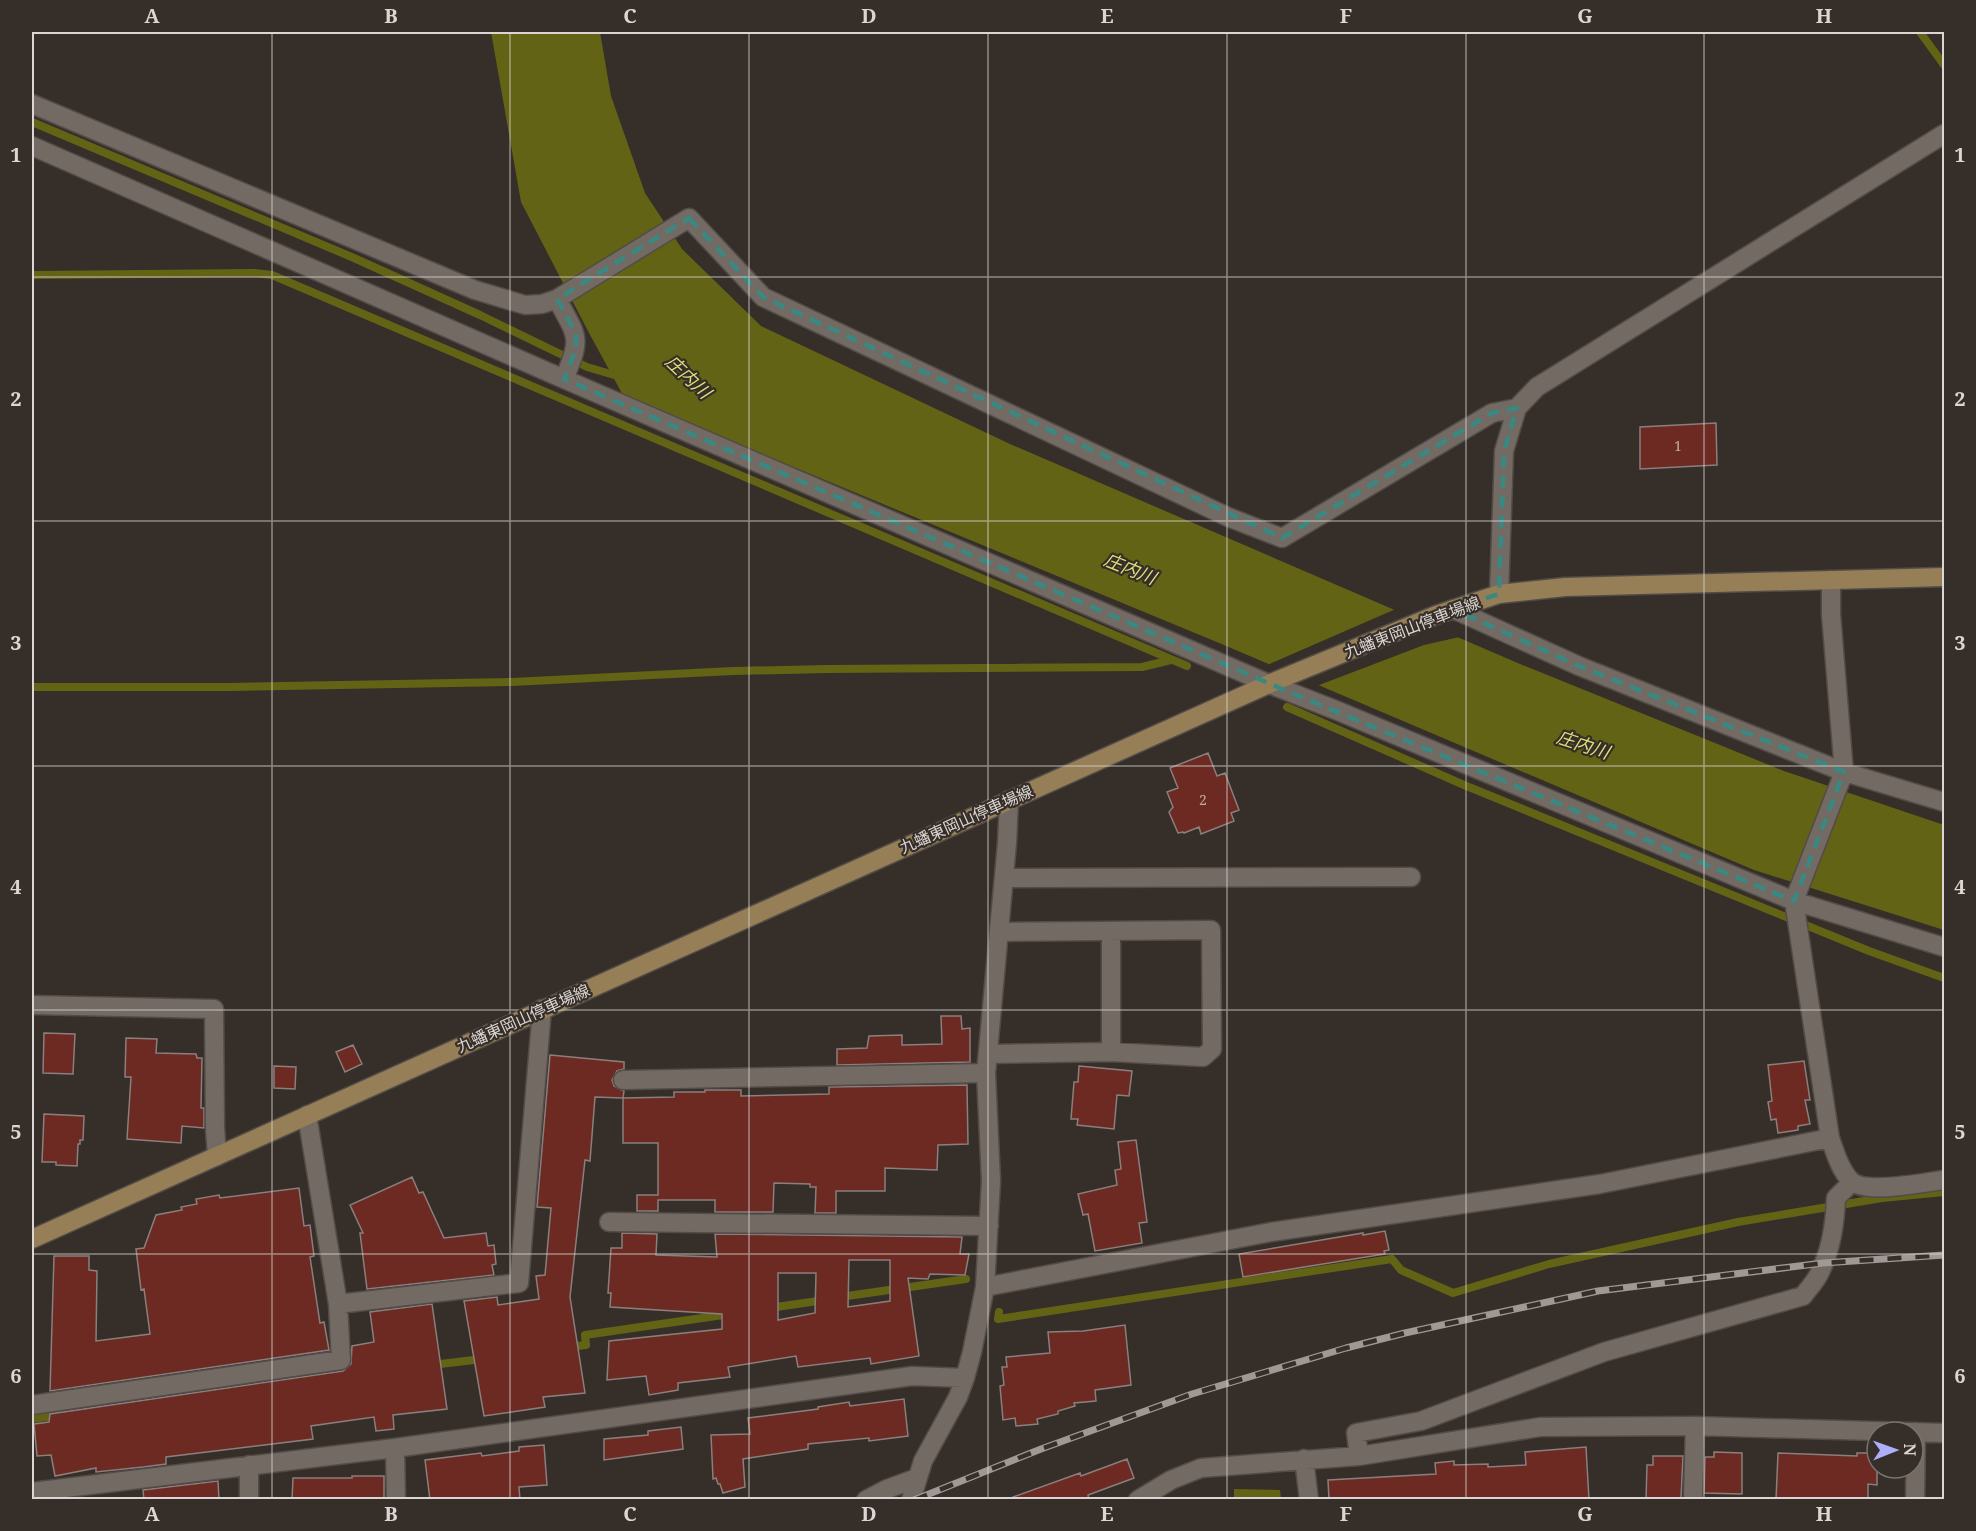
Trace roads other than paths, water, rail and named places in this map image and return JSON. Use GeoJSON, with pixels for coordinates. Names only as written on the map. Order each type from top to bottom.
{"type":"FeatureCollection","features":[{"type":"Feature","properties":{"kind":"main road","name":"九蟠東岡山停車場線"},"geometry":{"type":"LineString","coordinates":[[32,1239],[1274,682],[1444,612],[1499,594],[1565,587],[1944,577]]}},
{"type":"Feature","properties":{"kind":"street"},"geometry":{"type":"LineString","coordinates":[[32,104],[475,290],[525,305],[542,304],[562,297],[689,218],[763,297],[1228,517],[1282,538],[1492,413],[1517,408]]}},
{"type":"Feature","properties":{"kind":"street"},"geometry":{"type":"LineString","coordinates":[[1499,594],[1504,452],[1517,408],[1537,387],[1944,134]]}},
{"type":"Feature","properties":{"kind":"street"},"geometry":{"type":"LineString","coordinates":[[32,146],[1797,910],[1944,947]]}},
{"type":"Feature","properties":{"kind":"street"},"geometry":{"type":"LineString","coordinates":[[562,297],[576,334],[576,349],[565,377]]}},
{"type":"Feature","properties":{"kind":"street"},"geometry":{"type":"LineString","coordinates":[[1831,580],[1831,614],[1842,776],[1797,910],[1830,1138],[1840,1165],[1852,1182],[1871,1188],[1944,1180]]}},
{"type":"Feature","properties":{"kind":"street"},"geometry":{"type":"LineString","coordinates":[[1444,612],[1842,776],[1944,802]]}},
{"type":"Feature","properties":{"kind":"street"},"geometry":{"type":"LineString","coordinates":[[911,1500],[923,1461],[958,1396],[965,1378],[985,1287],[991,1181],[986,1073],[1009,800]]}},
{"type":"Feature","properties":{"kind":"street"},"geometry":{"type":"LineString","coordinates":[[1004,878],[1411,877]]}},
{"type":"Feature","properties":{"kind":"street"},"geometry":{"type":"LineString","coordinates":[[988,1054],[1111,1052],[1203,1057],[1212,1049],[1211,930],[999,932]]}},
{"type":"Feature","properties":{"kind":"street"},"geometry":{"type":"LineString","coordinates":[[1111,931],[1111,1052]]}},
{"type":"Feature","properties":{"kind":"street"},"geometry":{"type":"LineString","coordinates":[[32,1005],[214,1009],[217,1155]]}},
{"type":"Feature","properties":{"kind":"street"},"geometry":{"type":"LineString","coordinates":[[338,1304],[519,1283],[542,1009]]}},
{"type":"Feature","properties":{"kind":"street"},"geometry":{"type":"LineString","coordinates":[[623,1080],[986,1073]]}},
{"type":"Feature","properties":{"kind":"street"},"geometry":{"type":"LineString","coordinates":[[32,1405],[341,1360],[338,1304],[307,1115]]}},
{"type":"Feature","properties":{"kind":"street"},"geometry":{"type":"LineString","coordinates":[[985,1287],[1271,1232],[1600,1184],[1830,1138]]}},
{"type":"Feature","properties":{"kind":"street"},"geometry":{"type":"LineString","coordinates":[[1359,1456],[1356,1433],[1421,1421],[1604,1352],[1803,1296],[1819,1273],[1834,1225],[1836,1198],[1852,1182]]}},
{"type":"Feature","properties":{"kind":"street"},"geometry":{"type":"LineString","coordinates":[[609,1222],[989,1226]]}},
{"type":"Feature","properties":{"kind":"street"},"geometry":{"type":"LineString","coordinates":[[32,1492],[113,1491],[249,1465],[395,1448],[912,1376],[965,1378]]}},
{"type":"Feature","properties":{"kind":"street"},"geometry":{"type":"LineString","coordinates":[[1693,1500],[1695,1425]]}},
{"type":"Feature","properties":{"kind":"street"},"geometry":{"type":"LineString","coordinates":[[1138,1500],[1171,1480],[1201,1468],[1359,1456],[1540,1426],[1695,1425],[1865,1430]]}},
{"type":"Feature","properties":{"kind":"street"},"geometry":{"type":"LineString","coordinates":[[1925,1432],[1944,1433]]}},
{"type":"Feature","properties":{"kind":"street"},"geometry":{"type":"LineString","coordinates":[[395,1448],[396,1500]]}},
{"type":"Feature","properties":{"kind":"street"},"geometry":{"type":"LineString","coordinates":[[1304,1459],[1309,1500]]}},
{"type":"Feature","properties":{"kind":"street"},"geometry":{"type":"LineString","coordinates":[[249,1465],[249,1500]]}},
{"type":"Feature","properties":{"kind":"street"},"geometry":{"type":"LineString","coordinates":[[866,1500],[887,1489],[918,1478]]}},
{"type":"Feature","properties":{"kind":"street"},"geometry":{"type":"LineString","coordinates":[[1915,1480],[1915,1500]]}},
{"type":"Feature","properties":{"kind":"water","name":"庄内川"},"geometry":{"type":"Polygon","coordinates":[[[491,32],[600,32],[611,96],[645,193],[682,249],[761,326],[1010,444],[1520,664],[1784,771],[1944,825],[1944,930],[1754,870],[1224,645],[624,397],[521,202],[491,32]]]}},
{"type":"Feature","properties":{"kind":"water"},"geometry":{"type":"Polygon","coordinates":[[[1234,1489],[1280,1490],[1281,1499],[1234,1499],[1234,1489]]]}},
{"type":"Feature","properties":{"kind":"waterway"},"geometry":{"type":"LineString","coordinates":[[1920,32],[1944,65]]}},
{"type":"Feature","properties":{"kind":"waterway"},"geometry":{"type":"LineString","coordinates":[[32,122],[354,258],[587,367],[621,377]]}},
{"type":"Feature","properties":{"kind":"waterway"},"geometry":{"type":"LineString","coordinates":[[32,275],[254,273],[272,275],[1187,666]]}},
{"type":"Feature","properties":{"kind":"waterway"},"geometry":{"type":"LineString","coordinates":[[32,687],[230,687],[512,682],[733,671],[1142,667],[1171,660]]}},
{"type":"Feature","properties":{"kind":"waterway"},"geometry":{"type":"LineString","coordinates":[[1287,707],[1464,785],[1869,951],[1944,978]]}},
{"type":"Feature","properties":{"kind":"waterway"},"geometry":{"type":"LineString","coordinates":[[999,1312],[998,1319],[1392,1259],[1401,1270],[1453,1293],[1549,1264],[1738,1222],[1882,1198],[1944,1192]]}},
{"type":"Feature","properties":{"kind":"waterway"},"geometry":{"type":"LineString","coordinates":[[840,1297],[966,1279]]}},
{"type":"Feature","properties":{"kind":"waterway"},"geometry":{"type":"LineString","coordinates":[[769,1308],[825,1300]]}},
{"type":"Feature","properties":{"kind":"waterway"},"geometry":{"type":"LineString","coordinates":[[569,1347],[586,1345],[585,1335],[730,1314]]}},
{"type":"Feature","properties":{"kind":"waterway"},"geometry":{"type":"LineString","coordinates":[[432,1365],[482,1359]]}},
{"type":"Feature","properties":{"kind":"waterway"},"geometry":{"type":"LineString","coordinates":[[32,1419],[60,1415]]}},
{"type":"Feature","properties":{"kind":"railway"},"geometry":{"type":"LineString","coordinates":[[914,1500],[1041,1449],[1192,1394],[1346,1348],[1405,1333],[1598,1291],[1823,1263],[1944,1255]]}}]}
